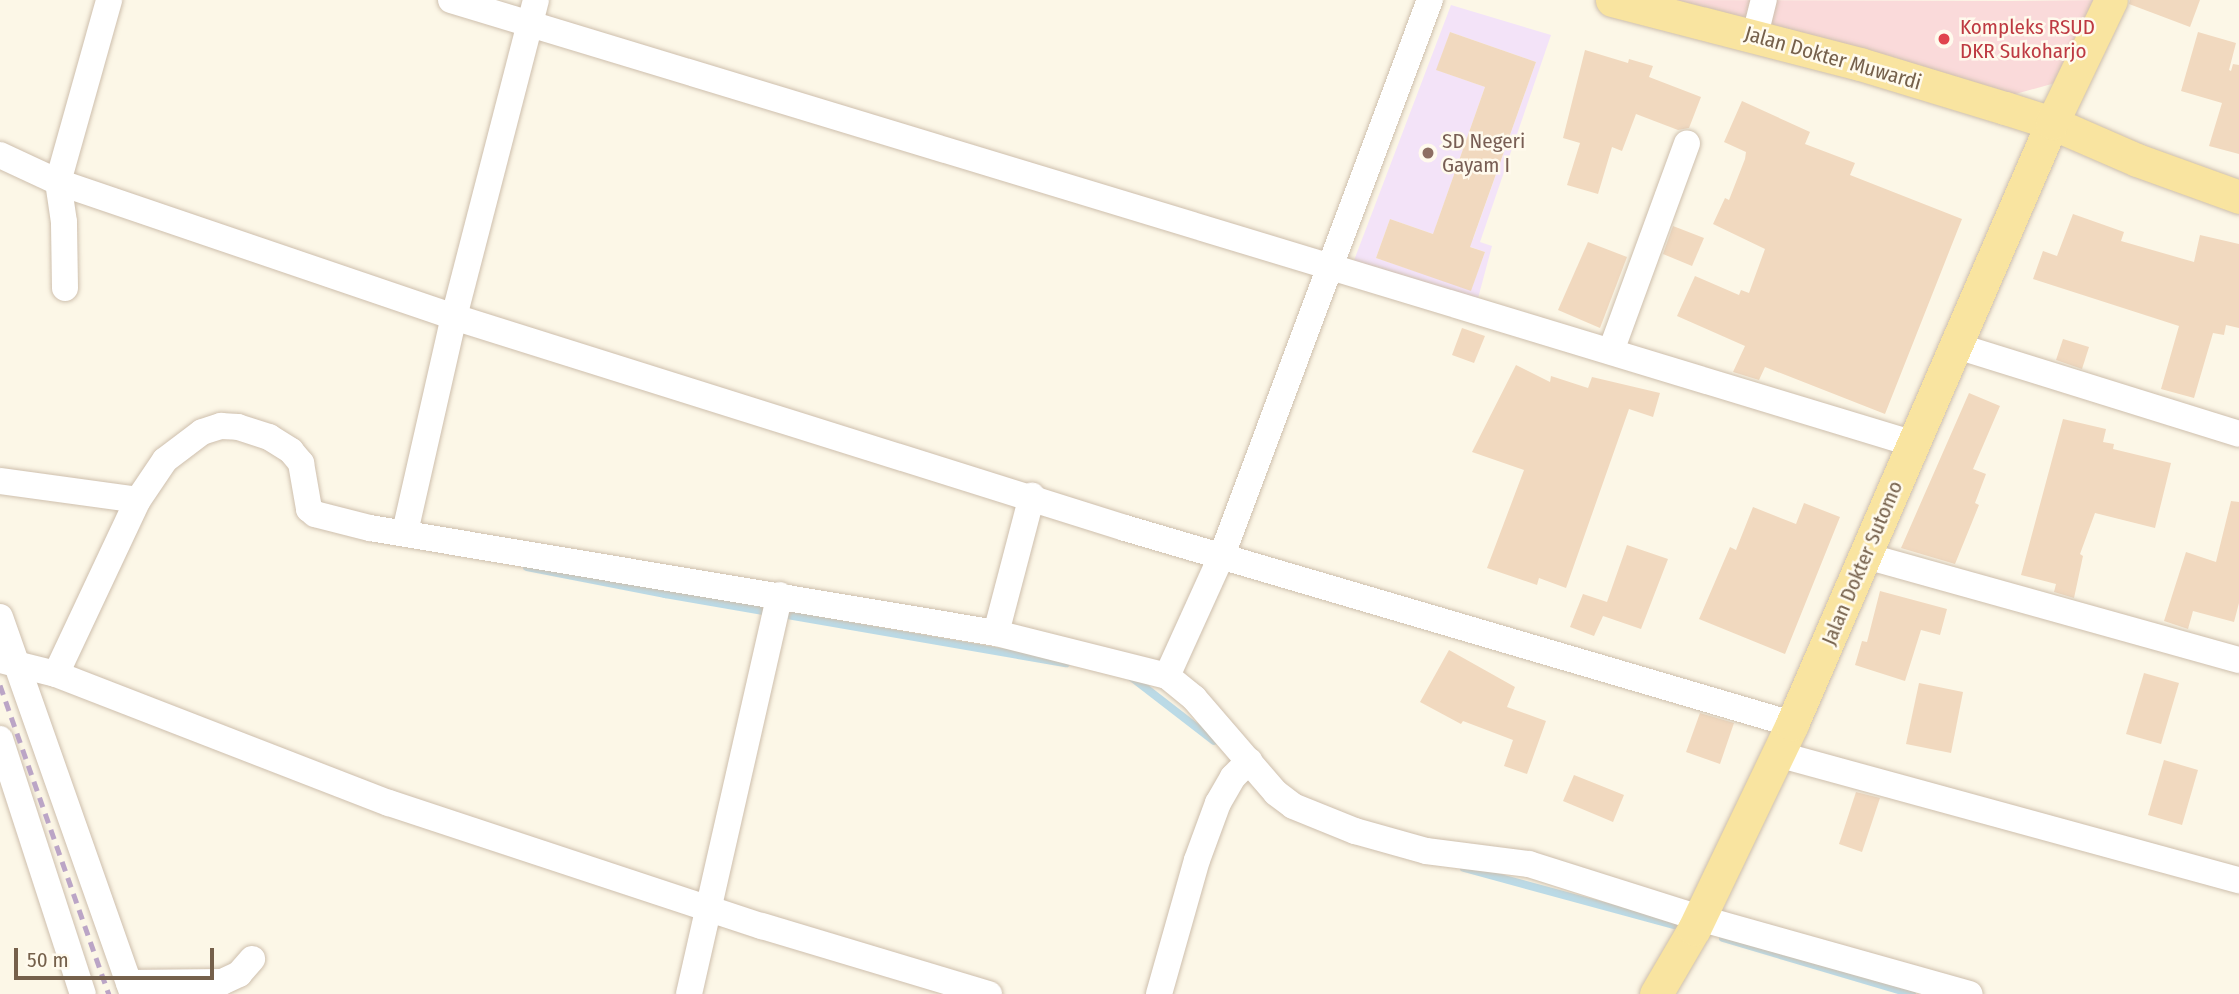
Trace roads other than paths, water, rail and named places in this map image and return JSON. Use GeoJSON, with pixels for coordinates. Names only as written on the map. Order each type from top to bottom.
{"type":"FeatureCollection","features":[{"type":"Feature","properties":{"kind":"main road","name":"Jalan Dokter Muwardi"},"geometry":{"type":"LineString","coordinates":[[1612,0],[1860,64],[2052,123],[2137,160],[2239,197]]}},
{"type":"Feature","properties":{"kind":"main road","name":"Jalan Dokter Sutomo"},"geometry":{"type":"LineString","coordinates":[[1656,994],[1699,918],[1792,724],[2052,123],[2111,0]]}},
{"type":"Feature","properties":{"kind":"street"},"geometry":{"type":"LineString","coordinates":[[65,288],[64,222],[58,182],[109,0]]}},
{"type":"Feature","properties":{"kind":"street"},"geometry":{"type":"LineString","coordinates":[[451,0],[533,12],[1330,267],[1914,444]]}},
{"type":"Feature","properties":{"kind":"street"},"geometry":{"type":"LineString","coordinates":[[1167,676],[1222,555],[1430,0]]}},
{"type":"Feature","properties":{"kind":"street"},"geometry":{"type":"LineString","coordinates":[[1755,36],[1764,0]]}},
{"type":"Feature","properties":{"kind":"street"},"geometry":{"type":"LineString","coordinates":[[405,532],[454,317],[533,12]]}},
{"type":"Feature","properties":{"kind":"street"},"geometry":{"type":"LineString","coordinates":[[1611,351],[1687,143]]}},
{"type":"Feature","properties":{"kind":"street"},"geometry":{"type":"LineString","coordinates":[[0,155],[58,182],[454,317],[1032,496],[1125,528],[1792,724]]}},
{"type":"Feature","properties":{"kind":"street"},"geometry":{"type":"LineString","coordinates":[[1957,346],[2239,434]]}},
{"type":"Feature","properties":{"kind":"street"},"geometry":{"type":"LineString","coordinates":[[56,674],[138,500],[165,460],[202,432],[220,426],[238,427],[269,437],[291,451],[301,463],[309,509],[315,514],[348,524],[405,532],[777,607],[996,633],[1167,676],[1194,698],[1242,768],[1293,806],[1355,831],[1426,851],[1529,864],[1699,918],[1970,994]]}},
{"type":"Feature","properties":{"kind":"street"},"geometry":{"type":"LineString","coordinates":[[0,481],[138,500]]}},
{"type":"Feature","properties":{"kind":"street"},"geometry":{"type":"LineString","coordinates":[[996,633],[1032,496]]}},
{"type":"Feature","properties":{"kind":"street"},"geometry":{"type":"LineString","coordinates":[[1866,556],[2239,660]]}},
{"type":"Feature","properties":{"kind":"street"},"geometry":{"type":"LineString","coordinates":[[690,994],[777,607]]}},
{"type":"Feature","properties":{"kind":"street"},"geometry":{"type":"LineString","coordinates":[[0,617],[7,662],[131,989],[222,982],[239,974],[252,959]]}},
{"type":"Feature","properties":{"kind":"street"},"geometry":{"type":"LineString","coordinates":[[7,662],[56,674],[389,803],[762,926],[989,994]]}},
{"type":"Feature","properties":{"kind":"street"},"geometry":{"type":"LineString","coordinates":[[0,739],[83,994]]}},
{"type":"Feature","properties":{"kind":"street"},"geometry":{"type":"LineString","coordinates":[[1777,754],[2239,880]]}},
{"type":"Feature","properties":{"kind":"street"},"geometry":{"type":"LineString","coordinates":[[1159,994],[1197,860],[1218,803],[1242,768]]}},
{"type":"Feature","properties":{"kind":"street"},"geometry":{"type":"LineString","coordinates":[[0,796],[10,771]]}},
{"type":"Feature","properties":{"kind":"waterway"},"geometry":{"type":"LineString","coordinates":[[527,567],[665,594],[1066,663]]}},
{"type":"Feature","properties":{"kind":"waterway"},"geometry":{"type":"LineString","coordinates":[[1130,676],[1214,741]]}},
{"type":"Feature","properties":{"kind":"waterway"},"geometry":{"type":"LineString","coordinates":[[1464,868],[1674,925]]}},
{"type":"Feature","properties":{"kind":"waterway"},"geometry":{"type":"LineString","coordinates":[[1723,938],[1912,994]]}},
{"type":"Feature","properties":{"kind":"railway"},"geometry":{"type":"LineString","coordinates":[[0,685],[109,994]]}},
{"type":"Feature","properties":{"kind":"place","name":"Kompleks RSUD DKR Sukoharjo"},"geometry":{"type":"Point","coordinates":[1944,39]}},
{"type":"Feature","properties":{"kind":"place","name":"SD Negeri Gayam I"},"geometry":{"type":"Point","coordinates":[1428,153]}}]}
